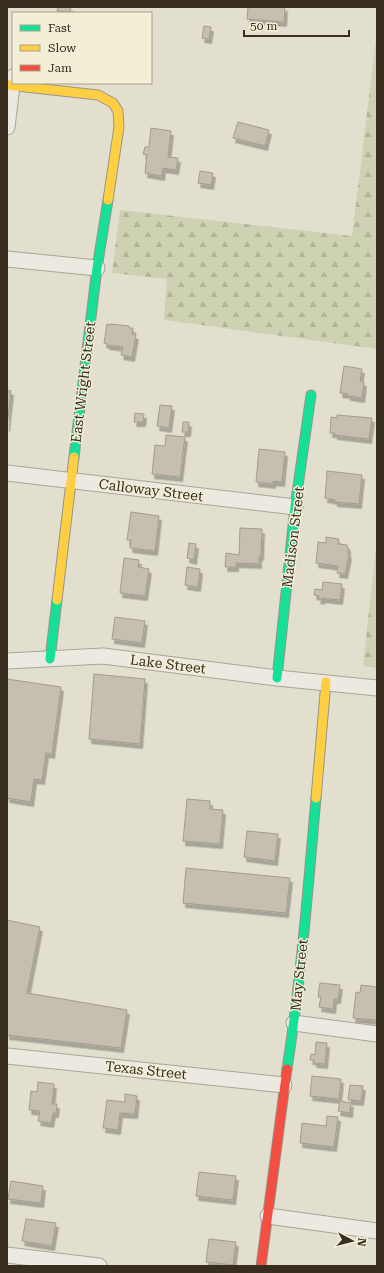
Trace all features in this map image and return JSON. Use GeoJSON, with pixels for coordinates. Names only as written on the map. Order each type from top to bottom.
{"type":"FeatureCollection","features":[{"type":"Feature","properties":{"kind":"street"},"geometry":{"type":"LineString","coordinates":[[7,127],[11,83]]}},
{"type":"Feature","properties":{"kind":"street","name":"East Wright Street"},"geometry":{"type":"LineString","coordinates":[[18,84],[98,95],[108,98],[116,106],[119,115],[119,127],[97,268],[50,659]]}},
{"type":"Feature","properties":{"kind":"street"},"geometry":{"type":"LineString","coordinates":[[7,259],[97,268]]}},
{"type":"Feature","properties":{"kind":"street","name":"Madison Street"},"geometry":{"type":"LineString","coordinates":[[277,678],[295,507],[312,395]]}},
{"type":"Feature","properties":{"kind":"street","name":"Calloway Street"},"geometry":{"type":"LineString","coordinates":[[7,473],[295,507]]}},
{"type":"Feature","properties":{"kind":"street","name":"Lake Street"},"geometry":{"type":"LineString","coordinates":[[7,661],[103,656],[277,678],[377,688]]}},
{"type":"Feature","properties":{"kind":"street","name":"May Street"},"geometry":{"type":"LineString","coordinates":[[261,1266],[284,1085],[294,1023],[307,903],[326,682]]}},
{"type":"Feature","properties":{"kind":"street"},"geometry":{"type":"LineString","coordinates":[[294,1023],[377,1034]]}},
{"type":"Feature","properties":{"kind":"street","name":"Texas Street"},"geometry":{"type":"LineString","coordinates":[[7,1056],[284,1085]]}},
{"type":"Feature","properties":{"kind":"street"},"geometry":{"type":"LineString","coordinates":[[268,1216],[377,1231]]}},
{"type":"Feature","properties":{"kind":"street"},"geometry":{"type":"LineString","coordinates":[[7,1255],[99,1266]]}},
{"type":"Feature","properties":{"kind":"green space"},"geometry":{"type":"Polygon","coordinates":[[[377,31],[377,349],[164,320],[167,279],[112,273],[120,210],[352,236],[377,31]]]}},
{"type":"Feature","properties":{"kind":"green space"},"geometry":{"type":"Polygon","coordinates":[[[377,539],[377,668],[363,666],[377,539]]]}},
{"type":"Feature","properties":{"kind":"building"},"geometry":{"type":"Polygon","coordinates":[[[58,7],[71,7],[70,12],[57,11],[58,7]]]}},
{"type":"Feature","properties":{"kind":"building"},"geometry":{"type":"Polygon","coordinates":[[[248,7],[285,7],[284,22],[247,19],[248,7]]]}},
{"type":"Feature","properties":{"kind":"building"},"geometry":{"type":"Polygon","coordinates":[[[204,26],[211,27],[209,39],[202,38],[204,26]]]}},
{"type":"Feature","properties":{"kind":"building"},"geometry":{"type":"Polygon","coordinates":[[[238,122],[269,130],[265,146],[233,138],[238,122]]]}},
{"type":"Feature","properties":{"kind":"building"},"geometry":{"type":"Polygon","coordinates":[[[151,128],[171,131],[168,157],[178,158],[176,170],[163,168],[162,176],[145,173],[147,155],[143,154],[145,147],[149,147],[151,128]]]}},
{"type":"Feature","properties":{"kind":"building"},"geometry":{"type":"Polygon","coordinates":[[[200,171],[213,173],[211,185],[198,183],[200,171]]]}},
{"type":"Feature","properties":{"kind":"building"},"geometry":{"type":"Polygon","coordinates":[[[107,324],[129,326],[129,328],[133,328],[132,334],[136,335],[132,357],[121,355],[123,347],[107,345],[104,343],[107,324]]]}},
{"type":"Feature","properties":{"kind":"building"},"geometry":{"type":"Polygon","coordinates":[[[344,366],[362,369],[360,381],[364,382],[362,398],[340,393],[344,366]]]}},
{"type":"Feature","properties":{"kind":"building"},"geometry":{"type":"Polygon","coordinates":[[[7,390],[11,391],[7,427],[7,390]]]}},
{"type":"Feature","properties":{"kind":"building"},"geometry":{"type":"Polygon","coordinates":[[[160,405],[172,406],[169,428],[157,426],[160,405]]]}},
{"type":"Feature","properties":{"kind":"building"},"geometry":{"type":"Polygon","coordinates":[[[135,413],[144,414],[143,422],[134,422],[135,413]]]}},
{"type":"Feature","properties":{"kind":"building"},"geometry":{"type":"Polygon","coordinates":[[[337,415],[372,418],[369,439],[335,435],[335,433],[330,433],[331,417],[337,418],[337,415]]]}},
{"type":"Feature","properties":{"kind":"building"},"geometry":{"type":"Polygon","coordinates":[[[183,422],[189,422],[188,432],[182,432],[183,422]]]}},
{"type":"Feature","properties":{"kind":"building"},"geometry":{"type":"Polygon","coordinates":[[[166,435],[185,437],[180,477],[152,474],[155,445],[165,446],[166,435]]]}},
{"type":"Feature","properties":{"kind":"building"},"geometry":{"type":"Polygon","coordinates":[[[259,449],[285,452],[282,482],[273,481],[273,484],[256,482],[259,449]]]}},
{"type":"Feature","properties":{"kind":"building"},"geometry":{"type":"Polygon","coordinates":[[[327,471],[362,475],[359,504],[335,502],[335,500],[325,498],[327,471]]]}},
{"type":"Feature","properties":{"kind":"building"},"geometry":{"type":"Polygon","coordinates":[[[131,512],[159,516],[155,551],[130,548],[131,540],[127,540],[131,512]]]}},
{"type":"Feature","properties":{"kind":"building"},"geometry":{"type":"Polygon","coordinates":[[[240,528],[262,529],[261,556],[259,556],[259,564],[236,563],[236,567],[225,567],[226,553],[239,555],[240,528]]]}},
{"type":"Feature","properties":{"kind":"building"},"geometry":{"type":"Polygon","coordinates":[[[326,537],[339,539],[338,544],[347,545],[349,555],[345,574],[337,573],[338,566],[316,563],[318,542],[326,543],[326,537]]]}},
{"type":"Feature","properties":{"kind":"building"},"geometry":{"type":"Polygon","coordinates":[[[189,543],[196,544],[194,560],[187,558],[189,543]]]}},
{"type":"Feature","properties":{"kind":"building"},"geometry":{"type":"Polygon","coordinates":[[[124,558],[139,560],[138,567],[149,569],[145,596],[120,593],[124,558]]]}},
{"type":"Feature","properties":{"kind":"building"},"geometry":{"type":"Polygon","coordinates":[[[187,567],[200,569],[198,587],[185,585],[187,567]]]}},
{"type":"Feature","properties":{"kind":"building"},"geometry":{"type":"Polygon","coordinates":[[[323,582],[342,584],[340,600],[322,598],[322,600],[318,599],[319,596],[314,595],[315,589],[322,590],[323,582]]]}},
{"type":"Feature","properties":{"kind":"building"},"geometry":{"type":"Polygon","coordinates":[[[115,617],[145,621],[142,643],[112,639],[115,617]]]}},
{"type":"Feature","properties":{"kind":"building"},"geometry":{"type":"Polygon","coordinates":[[[94,674],[145,679],[140,744],[89,739],[94,674]]]}},
{"type":"Feature","properties":{"kind":"building"},"geometry":{"type":"Polygon","coordinates":[[[7,679],[61,687],[52,754],[46,753],[42,780],[34,779],[31,802],[7,798],[7,679]]]}},
{"type":"Feature","properties":{"kind":"building"},"geometry":{"type":"Polygon","coordinates":[[[187,799],[210,801],[210,809],[223,810],[220,844],[183,841],[187,799]]]}},
{"type":"Feature","properties":{"kind":"building"},"geometry":{"type":"Polygon","coordinates":[[[247,831],[278,834],[275,861],[244,857],[247,831]]]}},
{"type":"Feature","properties":{"kind":"building"},"geometry":{"type":"Polygon","coordinates":[[[186,868],[290,878],[286,913],[183,903],[186,868]]]}},
{"type":"Feature","properties":{"kind":"building"},"geometry":{"type":"Polygon","coordinates":[[[7,920],[40,927],[27,993],[127,1010],[121,1048],[7,1035],[7,920]]]}},
{"type":"Feature","properties":{"kind":"building"},"geometry":{"type":"Polygon","coordinates":[[[320,983],[340,985],[338,999],[334,999],[333,1009],[319,1007],[321,997],[318,997],[320,983]]]}},
{"type":"Feature","properties":{"kind":"building"},"geometry":{"type":"Polygon","coordinates":[[[361,985],[377,987],[377,1020],[353,1018],[356,992],[360,993],[361,985]]]}},
{"type":"Feature","properties":{"kind":"building"},"geometry":{"type":"Polygon","coordinates":[[[316,1042],[327,1043],[325,1064],[314,1063],[314,1060],[310,1060],[311,1054],[315,1055],[316,1042]]]}},
{"type":"Feature","properties":{"kind":"building"},"geometry":{"type":"Polygon","coordinates":[[[312,1076],[341,1079],[339,1099],[310,1096],[312,1076]]]}},
{"type":"Feature","properties":{"kind":"building"},"geometry":{"type":"Polygon","coordinates":[[[38,1082],[54,1084],[52,1104],[57,1104],[56,1113],[53,1113],[51,1123],[38,1121],[40,1111],[29,1110],[31,1091],[37,1092],[38,1082]]]}},
{"type":"Feature","properties":{"kind":"building"},"geometry":{"type":"Polygon","coordinates":[[[350,1085],[363,1086],[361,1101],[348,1100],[350,1085]]]}},
{"type":"Feature","properties":{"kind":"building"},"geometry":{"type":"Polygon","coordinates":[[[125,1094],[137,1096],[135,1114],[120,1113],[118,1130],[103,1128],[107,1100],[125,1102],[125,1094]]]}},
{"type":"Feature","properties":{"kind":"building"},"geometry":{"type":"Polygon","coordinates":[[[340,1101],[351,1103],[350,1113],[338,1111],[340,1101]]]}},
{"type":"Feature","properties":{"kind":"building"},"geometry":{"type":"Polygon","coordinates":[[[327,1116],[338,1117],[334,1147],[300,1143],[302,1123],[326,1126],[327,1116]]]}},
{"type":"Feature","properties":{"kind":"building"},"geometry":{"type":"Polygon","coordinates":[[[199,1172],[236,1176],[233,1200],[196,1196],[199,1172]]]}},
{"type":"Feature","properties":{"kind":"building"},"geometry":{"type":"Polygon","coordinates":[[[11,1181],[43,1186],[41,1203],[8,1199],[11,1181]]]}},
{"type":"Feature","properties":{"kind":"building"},"geometry":{"type":"Polygon","coordinates":[[[26,1219],[56,1223],[52,1246],[22,1241],[26,1219]]]}},
{"type":"Feature","properties":{"kind":"building"},"geometry":{"type":"Polygon","coordinates":[[[209,1239],[236,1242],[233,1265],[206,1262],[209,1239]]]}},
{"type":"Feature","properties":{"kind":"traffic: fast"},"geometry":{"type":"LineString","coordinates":[[74,457],[97,268],[108,200]]}},
{"type":"Feature","properties":{"kind":"traffic: fast"},"geometry":{"type":"LineString","coordinates":[[277,678],[295,507],[311,395]]}},
{"type":"Feature","properties":{"kind":"traffic: fast"},"geometry":{"type":"LineString","coordinates":[[50,659],[57,600]]}},
{"type":"Feature","properties":{"kind":"traffic: fast"},"geometry":{"type":"LineString","coordinates":[[287,1069],[300,968],[316,798]]}},
{"type":"Feature","properties":{"kind":"traffic: slow"},"geometry":{"type":"LineString","coordinates":[[7,85],[98,95],[113,103],[118,111],[119,127],[108,200]]}},
{"type":"Feature","properties":{"kind":"traffic: slow"},"geometry":{"type":"LineString","coordinates":[[57,600],[74,457]]}},
{"type":"Feature","properties":{"kind":"traffic: slow"},"geometry":{"type":"LineString","coordinates":[[316,798],[326,682]]}},
{"type":"Feature","properties":{"kind":"traffic: jam"},"geometry":{"type":"LineString","coordinates":[[261,1266],[287,1069]]}}]}
